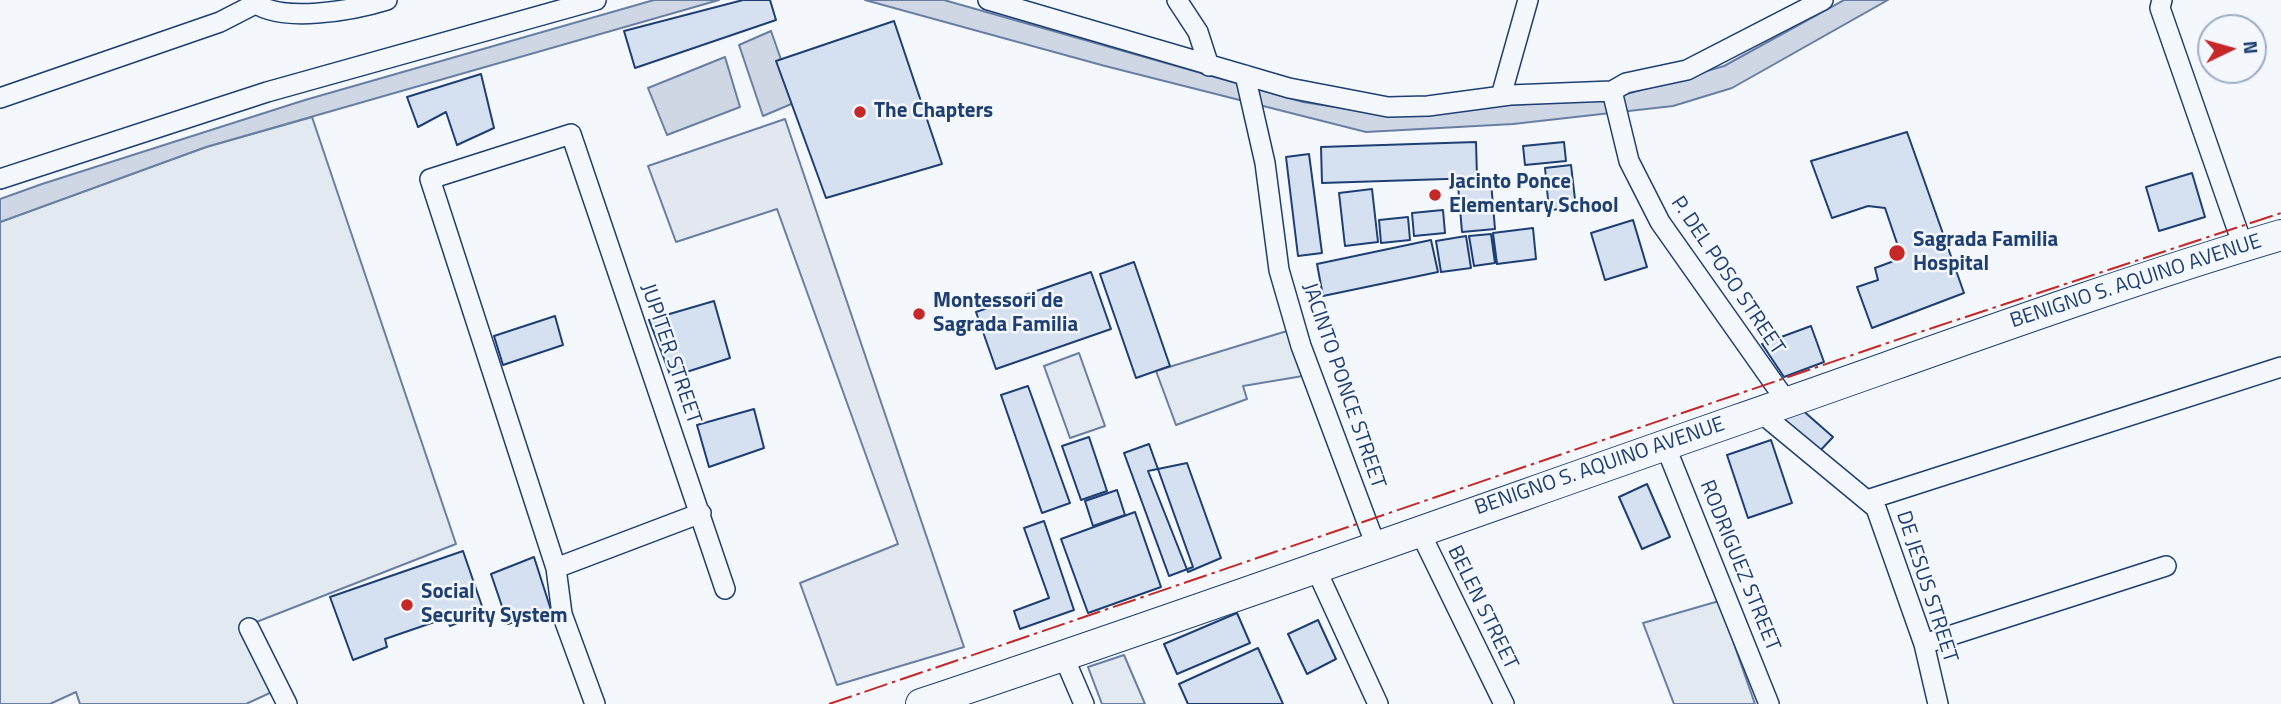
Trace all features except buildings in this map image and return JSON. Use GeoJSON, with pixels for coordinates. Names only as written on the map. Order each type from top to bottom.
{"type":"FeatureCollection","features":[{"type":"Feature","properties":{"kind":"main road","name":"BENIGNO S. AQUINO AVENUE"},"geometry":{"type":"LineString","coordinates":[[921,704],[1316,569],[2029,316],[2281,235]]}},
{"type":"Feature","properties":{"kind":"street"},"geometry":{"type":"LineString","coordinates":[[0,98],[220,22],[253,2],[319,14],[341,13],[387,0]]}},
{"type":"Feature","properties":{"kind":"street"},"geometry":{"type":"LineString","coordinates":[[0,179],[267,92],[596,0]]}},
{"type":"Feature","properties":{"kind":"street"},"geometry":{"type":"LineString","coordinates":[[988,0],[1289,88],[1388,107],[1428,106],[1501,96],[1612,91],[1626,83],[1687,70],[1823,0]]}},
{"type":"Feature","properties":{"kind":"street"},"geometry":{"type":"LineString","coordinates":[[1177,0],[1198,32],[1209,66]]}},
{"type":"Feature","properties":{"kind":"street"},"geometry":{"type":"LineString","coordinates":[[1501,96],[1528,0]]}},
{"type":"Feature","properties":{"kind":"street"},"geometry":{"type":"LineString","coordinates":[[2162,0],[2160,8],[2243,246]]}},
{"type":"Feature","properties":{"kind":"street","name":"JACINTO PONCE STREET"},"geometry":{"type":"LineString","coordinates":[[1245,75],[1265,163],[1279,270],[1301,346],[1376,546]]}},
{"type":"Feature","properties":{"kind":"street","name":"P. DEL POSO STREET"},"geometry":{"type":"LineString","coordinates":[[1612,91],[1629,161],[1660,222],[1774,407]]}},
{"type":"Feature","properties":{"kind":"street","name":"JUPITER STREET"},"geometry":{"type":"LineString","coordinates":[[556,568],[430,179],[571,134],[701,513],[724,589]]}},
{"type":"Feature","properties":{"kind":"street"},"geometry":{"type":"LineString","coordinates":[[1867,500],[2281,368]]}},
{"type":"Feature","properties":{"kind":"street","name":"DE JESUS STREET"},"geometry":{"type":"LineString","coordinates":[[1774,407],[1867,500],[1882,520],[1924,644],[1938,704]]}},
{"type":"Feature","properties":{"kind":"street","name":"RODRIGUEZ STREET"},"geometry":{"type":"LineString","coordinates":[[1665,445],[1769,704]]}},
{"type":"Feature","properties":{"kind":"street"},"geometry":{"type":"LineString","coordinates":[[595,704],[562,614],[556,568],[701,513]]}},
{"type":"Feature","properties":{"kind":"street","name":"BELEN STREET"},"geometry":{"type":"LineString","coordinates":[[1420,532],[1504,704]]}},
{"type":"Feature","properties":{"kind":"street"},"geometry":{"type":"LineString","coordinates":[[1924,644],[2166,566]]}},
{"type":"Feature","properties":{"kind":"street"},"geometry":{"type":"LineString","coordinates":[[1316,569],[1378,704]]}},
{"type":"Feature","properties":{"kind":"street"},"geometry":{"type":"LineString","coordinates":[[249,628],[287,704]]}},
{"type":"Feature","properties":{"kind":"street"},"geometry":{"type":"LineString","coordinates":[[1063,655],[1084,704]]}},
{"type":"Feature","properties":{"kind":"shaded area"},"geometry":{"type":"Polygon","coordinates":[[[654,0],[719,0],[206,147],[0,222],[0,199],[42,184],[305,100],[654,0]]]}},
{"type":"Feature","properties":{"kind":"shaded area"},"geometry":{"type":"Polygon","coordinates":[[[865,0],[944,0],[1303,102],[1367,112],[1606,100],[1724,66],[1844,0],[1888,0],[1732,88],[1673,106],[1513,124],[1366,132],[1105,66],[865,0]]]}},
{"type":"Feature","properties":{"kind":"shaded area"},"geometry":{"type":"Polygon","coordinates":[[[771,31],[796,102],[763,116],[739,45],[771,31]]]}},
{"type":"Feature","properties":{"kind":"shaded area"},"geometry":{"type":"Polygon","coordinates":[[[725,57],[740,107],[667,135],[648,88],[725,57]]]}},
{"type":"Feature","properties":{"kind":"shaded area"},"geometry":{"type":"Polygon","coordinates":[[[312,117],[456,544],[241,628],[272,692],[246,704],[80,704],[76,692],[50,704],[0,704],[0,222],[206,147],[312,117]]]}},
{"type":"Feature","properties":{"kind":"shaded area"},"geometry":{"type":"Polygon","coordinates":[[[785,119],[964,647],[837,685],[800,583],[898,544],[777,209],[676,242],[648,166],[785,119]]]}},
{"type":"Feature","properties":{"kind":"shaded area"},"geometry":{"type":"Polygon","coordinates":[[[1287,331],[1303,376],[1243,386],[1247,399],[1176,425],[1156,371],[1287,331]]]}},
{"type":"Feature","properties":{"kind":"shaded area"},"geometry":{"type":"Polygon","coordinates":[[[1079,353],[1105,426],[1070,438],[1044,366],[1079,353]]]}},
{"type":"Feature","properties":{"kind":"shaded area"},"geometry":{"type":"Polygon","coordinates":[[[1719,601],[1755,704],[1674,704],[1643,623],[1719,601]]]}},
{"type":"Feature","properties":{"kind":"shaded area"},"geometry":{"type":"Polygon","coordinates":[[[1124,655],[1145,704],[1102,704],[1088,667],[1124,655]]]}},
{"type":"Feature","properties":{"kind":"power"},"geometry":{"type":"LineString","coordinates":[[829,704],[1917,333],[2281,213]]}},
{"type":"Feature","properties":{"kind":"place","name":"The Chapters"},"geometry":{"type":"Point","coordinates":[860,112]}},
{"type":"Feature","properties":{"kind":"place","name":"Jacinto Ponce Elementary School"},"geometry":{"type":"Point","coordinates":[1435,195]}},
{"type":"Feature","properties":{"kind":"place","name":"Sagrada Familia Hospital"},"geometry":{"type":"Point","coordinates":[1897,253]}},
{"type":"Feature","properties":{"kind":"place","name":"Montessori de Sagrada Familia"},"geometry":{"type":"Point","coordinates":[919,314]}},
{"type":"Feature","properties":{"kind":"place","name":"Social Security System"},"geometry":{"type":"Point","coordinates":[407,605]}}]}
